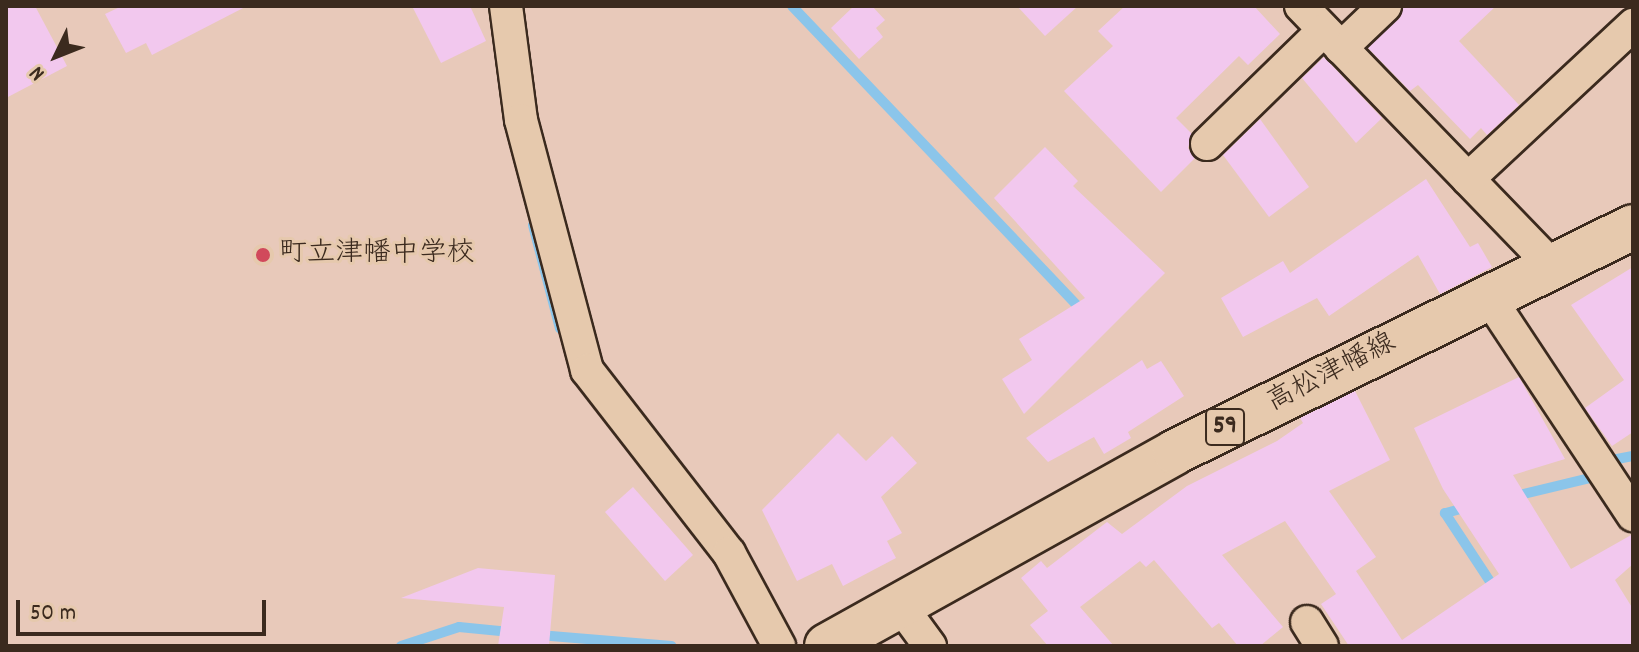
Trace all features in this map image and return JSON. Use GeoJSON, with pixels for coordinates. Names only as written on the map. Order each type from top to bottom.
{"type":"FeatureCollection","features":[{"type":"Feature","properties":{"kind":"main road","name":"高松津幡線"},"geometry":{"type":"LineString","coordinates":[[827,646],[1175,452],[1550,264],[1633,227]]}},
{"type":"Feature","properties":{"kind":"street"},"geometry":{"type":"LineString","coordinates":[[506,6],[521,120],[587,370],[729,553],[779,646]]}},
{"type":"Feature","properties":{"kind":"street"},"geometry":{"type":"LineString","coordinates":[[1301,6],[1550,264]]}},
{"type":"Feature","properties":{"kind":"street"},"geometry":{"type":"LineString","coordinates":[[1207,144],[1333,39],[1385,6]]}},
{"type":"Feature","properties":{"kind":"street"},"geometry":{"type":"LineString","coordinates":[[1468,179],[1633,25]]}},
{"type":"Feature","properties":{"kind":"street"},"geometry":{"type":"LineString","coordinates":[[1488,296],[1633,515]]}},
{"type":"Feature","properties":{"kind":"street"},"geometry":{"type":"LineString","coordinates":[[900,605],[930,646]]}},
{"type":"Feature","properties":{"kind":"building"},"geometry":{"type":"Polygon","coordinates":[[[6,6],[35,6],[67,66],[6,98],[6,6]]]}},
{"type":"Feature","properties":{"kind":"building"},"geometry":{"type":"Polygon","coordinates":[[[122,6],[247,6],[152,55],[146,43],[126,53],[105,14],[122,6]]]}},
{"type":"Feature","properties":{"kind":"building"},"geometry":{"type":"Polygon","coordinates":[[[412,6],[470,6],[486,41],[441,63],[412,6]]]}},
{"type":"Feature","properties":{"kind":"building"},"geometry":{"type":"Polygon","coordinates":[[[854,6],[872,6],[885,20],[876,28],[883,37],[859,59],[831,28],[854,6]]]}},
{"type":"Feature","properties":{"kind":"building"},"geometry":{"type":"Polygon","coordinates":[[[1017,6],[1078,6],[1045,36],[1017,6]]]}},
{"type":"Feature","properties":{"kind":"building"},"geometry":{"type":"Polygon","coordinates":[[[1125,6],[1254,6],[1280,34],[1248,65],[1239,56],[1176,118],[1192,134],[1188,148],[1195,158],[1161,192],[1064,91],[1113,46],[1098,31],[1125,6]]]}},
{"type":"Feature","properties":{"kind":"building"},"geometry":{"type":"Polygon","coordinates":[[[1403,6],[1496,6],[1459,41],[1519,105],[1487,135],[1481,128],[1470,139],[1418,85],[1410,91],[1368,48],[1403,6]]]}},
{"type":"Feature","properties":{"kind":"building"},"geometry":{"type":"Polygon","coordinates":[[[1324,57],[1382,118],[1356,143],[1302,78],[1324,57]]]}},
{"type":"Feature","properties":{"kind":"building"},"geometry":{"type":"Polygon","coordinates":[[[1260,119],[1309,187],[1269,217],[1223,155],[1260,119]]]}},
{"type":"Feature","properties":{"kind":"building"},"geometry":{"type":"Polygon","coordinates":[[[1045,147],[1078,181],[1073,186],[1165,273],[1024,414],[1002,379],[1032,360],[1019,339],[1085,298],[994,198],[1045,147]]]}},
{"type":"Feature","properties":{"kind":"building"},"geometry":{"type":"Polygon","coordinates":[[[1426,179],[1470,247],[1478,243],[1492,267],[1440,294],[1418,255],[1329,316],[1317,298],[1243,337],[1221,298],[1283,261],[1290,273],[1426,179]]]}},
{"type":"Feature","properties":{"kind":"building"},"geometry":{"type":"Polygon","coordinates":[[[1633,267],[1633,432],[1612,446],[1585,408],[1624,380],[1571,305],[1633,267]]]}},
{"type":"Feature","properties":{"kind":"building"},"geometry":{"type":"Polygon","coordinates":[[[1142,360],[1147,369],[1161,361],[1184,396],[1128,432],[1131,438],[1104,454],[1094,437],[1048,462],[1026,438],[1142,360]]]}},
{"type":"Feature","properties":{"kind":"building"},"geometry":{"type":"Polygon","coordinates":[[[1519,377],[1565,459],[1513,475],[1571,569],[1633,534],[1633,564],[1615,580],[1633,609],[1633,646],[1349,646],[1321,604],[1336,594],[1285,521],[1222,555],[1283,627],[1260,646],[1238,646],[1219,623],[1212,628],[1154,560],[1146,567],[1140,561],[1080,607],[1114,646],[1048,646],[1030,625],[1048,611],[1021,578],[1041,561],[1047,568],[1107,522],[1122,534],[1187,486],[1277,441],[1303,423],[1300,418],[1355,391],[1390,460],[1329,491],[1376,557],[1356,571],[1402,640],[1499,574],[1443,489],[1414,428],[1519,377]]]}},
{"type":"Feature","properties":{"kind":"building"},"geometry":{"type":"Polygon","coordinates":[[[838,433],[866,461],[892,436],[917,463],[881,497],[902,533],[887,541],[896,558],[843,586],[832,564],[797,581],[762,510],[838,433]]]}},
{"type":"Feature","properties":{"kind":"building"},"geometry":{"type":"Polygon","coordinates":[[[633,487],[693,555],[665,581],[605,512],[633,487]]]}},
{"type":"Feature","properties":{"kind":"building"},"geometry":{"type":"Polygon","coordinates":[[[478,568],[555,575],[549,646],[498,646],[504,607],[401,598],[478,568]]]}},
{"type":"Feature","properties":{"kind":"waterway"},"geometry":{"type":"LineString","coordinates":[[792,6],[1083,312]]}},
{"type":"Feature","properties":{"kind":"waterway"},"geometry":{"type":"LineString","coordinates":[[533,225],[560,329]]}},
{"type":"Feature","properties":{"kind":"waterway"},"geometry":{"type":"LineString","coordinates":[[1612,460],[1633,456]]}},
{"type":"Feature","properties":{"kind":"waterway"},"geometry":{"type":"LineString","coordinates":[[1511,497],[1594,477]]}},
{"type":"Feature","properties":{"kind":"waterway"},"geometry":{"type":"LineString","coordinates":[[1468,507],[1445,513],[1495,589]]}},
{"type":"Feature","properties":{"kind":"waterway"},"geometry":{"type":"LineString","coordinates":[[401,646],[459,627],[511,632]]}},
{"type":"Feature","properties":{"kind":"waterway"},"geometry":{"type":"LineString","coordinates":[[539,635],[672,646]]}},
{"type":"Feature","properties":{"kind":"place","name":"町立津幡中学校"},"geometry":{"type":"Point","coordinates":[263,255]}}]}
